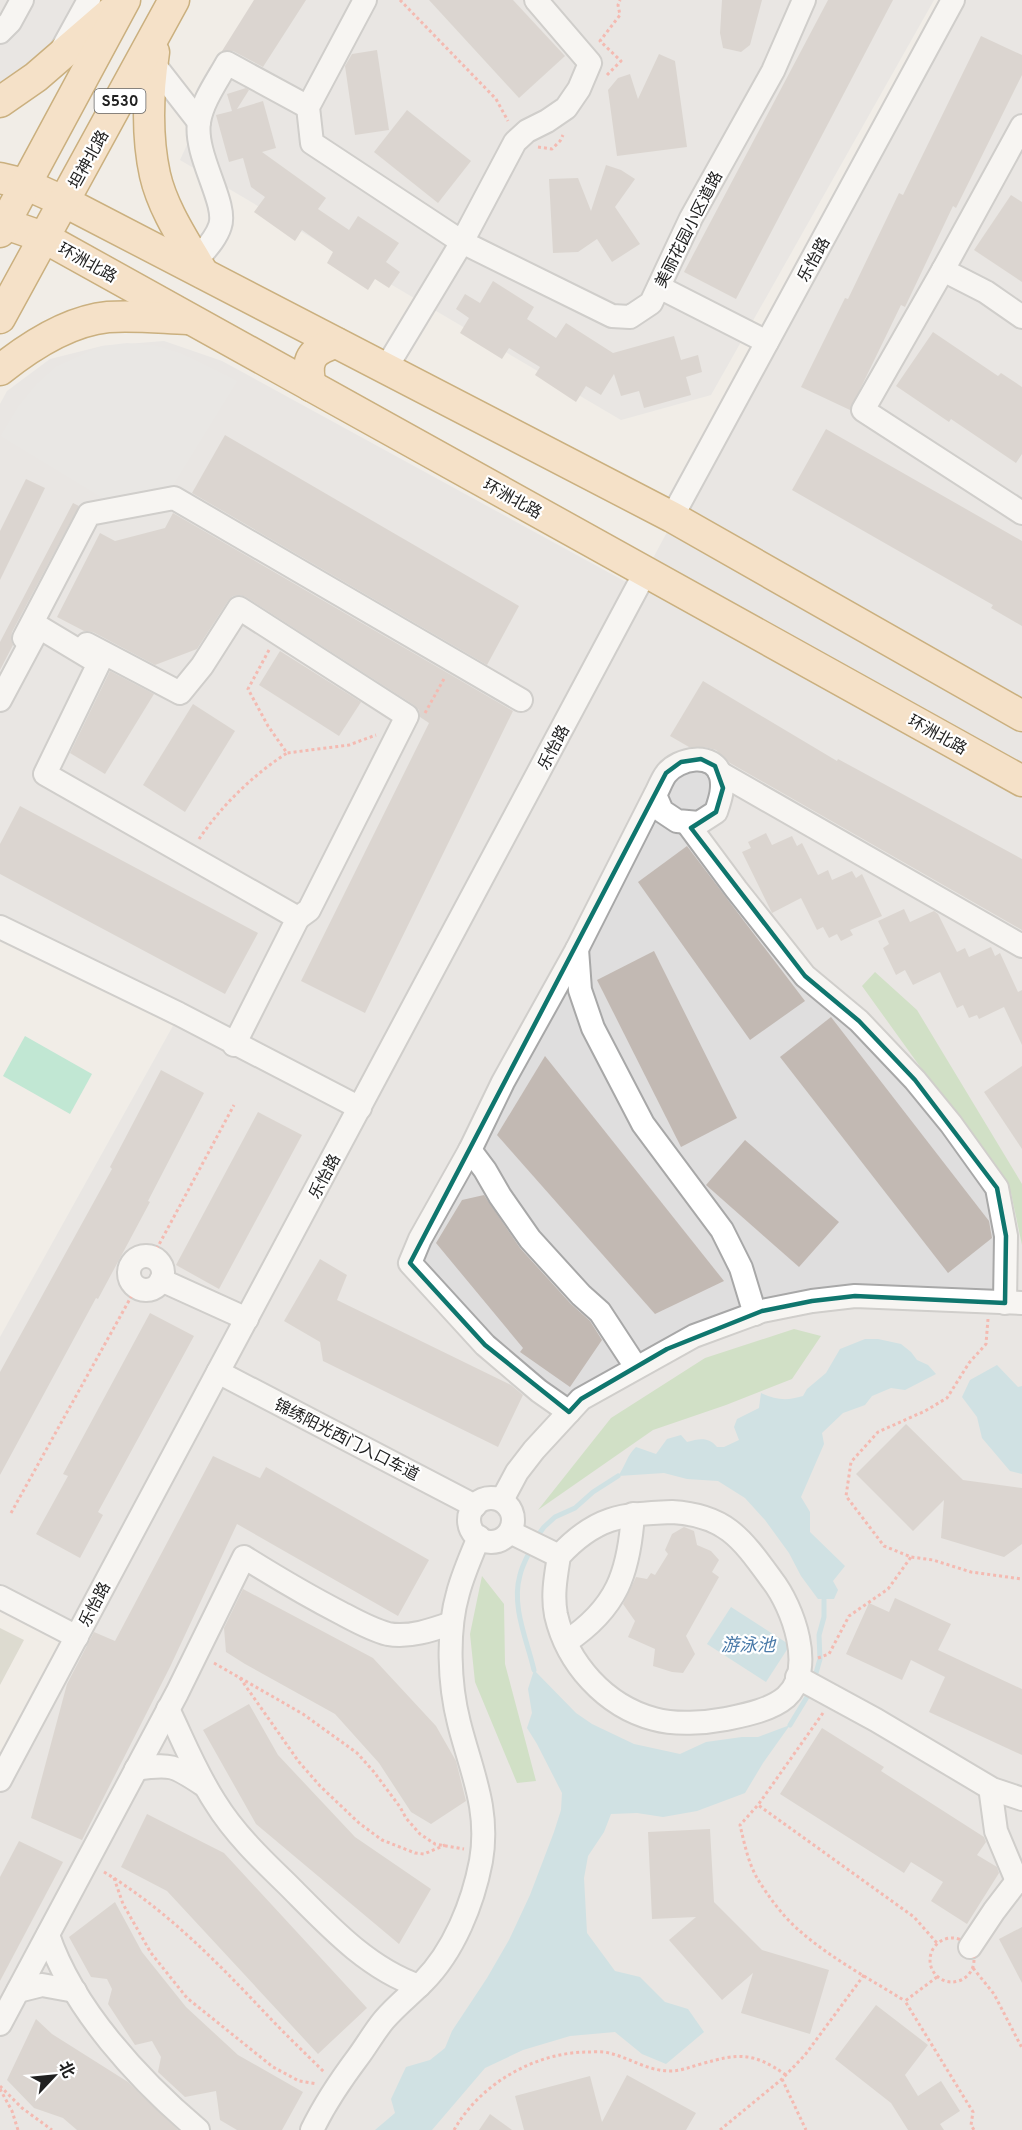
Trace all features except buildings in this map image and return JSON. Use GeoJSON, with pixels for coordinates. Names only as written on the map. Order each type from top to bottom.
{"type":"FeatureCollection","features":[{"type":"Feature","properties":{"kind":"main road","name":"坦神北路"},"geometry":{"type":"LineString","coordinates":[[0,318],[174,0]]}},
{"type":"Feature","properties":{"kind":"main road"},"geometry":{"type":"LineString","coordinates":[[0,102],[36,77],[124,1]]}},
{"type":"Feature","properties":{"kind":"main road","name":"S530"},"geometry":{"type":"LineString","coordinates":[[2,226],[13,181],[124,1]]}},
{"type":"Feature","properties":{"kind":"main road"},"geometry":{"type":"LineString","coordinates":[[157,33],[148,90],[149,133],[155,176],[165,202],[200,267]]}},
{"type":"Feature","properties":{"kind":"main road"},"geometry":{"type":"LineString","coordinates":[[13,181],[65,202],[200,267],[336,343],[672,517],[1022,716]]}},
{"type":"Feature","properties":{"kind":"main road","name":"环洲北路"},"geometry":{"type":"LineString","coordinates":[[2,226],[43,237],[1022,782]]}},
{"type":"Feature","properties":{"kind":"main road"},"geometry":{"type":"LineString","coordinates":[[0,370],[28,348],[75,326],[107,317],[191,319]]}},
{"type":"Feature","properties":{"kind":"main road"},"geometry":{"type":"LineString","coordinates":[[311,386],[307,370],[312,357],[321,347],[336,343]]}},
{"type":"Feature","properties":{"kind":"street"},"geometry":{"type":"LineString","coordinates":[[0,32],[10,22],[22,0]]}},
{"type":"Feature","properties":{"kind":"street"},"geometry":{"type":"LineString","coordinates":[[55,61],[89,0]]}},
{"type":"Feature","properties":{"kind":"street"},"geometry":{"type":"LineString","coordinates":[[200,267],[220,226],[221,217],[220,206],[200,150],[199,122],[207,100],[227,63],[308,107],[365,0]]}},
{"type":"Feature","properties":{"kind":"street"},"geometry":{"type":"LineString","coordinates":[[386,368],[462,242],[515,142],[527,131],[566,108],[579,89],[590,63],[566,38],[536,0]]}},
{"type":"Feature","properties":{"kind":"street","name":"美丽花园小区道路"},"geometry":{"type":"LineString","coordinates":[[308,107],[312,143],[462,242],[612,316],[630,317],[651,303],[691,218],[773,71],[804,0]]}},
{"type":"Feature","properties":{"kind":"street","name":"乐怡路"},"geometry":{"type":"LineString","coordinates":[[672,517],[953,0]]}},
{"type":"Feature","properties":{"kind":"street"},"geometry":{"type":"LineString","coordinates":[[153,63],[199,122]]}},
{"type":"Feature","properties":{"kind":"street"},"geometry":{"type":"LineString","coordinates":[[1022,126],[863,410],[1022,513]]}},
{"type":"Feature","properties":{"kind":"street"},"geometry":{"type":"LineString","coordinates":[[943,270],[986,292],[1022,317]]}},
{"type":"Feature","properties":{"kind":"street"},"geometry":{"type":"LineString","coordinates":[[659,287],[767,342]]}},
{"type":"Feature","properties":{"kind":"street"},"geometry":{"type":"LineString","coordinates":[[0,686],[89,514],[100,505],[174,498],[521,700]]}},
{"type":"Feature","properties":{"kind":"street"},"geometry":{"type":"LineString","coordinates":[[0,700],[100,505]]}},
{"type":"Feature","properties":{"kind":"street","name":"乐怡路"},"geometry":{"type":"LineString","coordinates":[[0,1780],[646,572]]}},
{"type":"Feature","properties":{"kind":"street"},"geometry":{"type":"LineString","coordinates":[[40,624],[180,693],[202,666],[239,608],[407,716],[309,910],[298,918],[234,1044]]}},
{"type":"Feature","properties":{"kind":"street"},"geometry":{"type":"LineString","coordinates":[[40,624],[99,663],[45,774],[298,918]]}},
{"type":"Feature","properties":{"kind":"street"},"geometry":{"type":"LineString","coordinates":[[569,1412],[539,1391],[485,1345],[410,1263],[420,1239],[470,1150],[503,1082],[577,949],[666,773],[681,762],[701,759],[715,766],[720,773],[723,788],[716,813],[699,823],[677,821],[662,811],[655,795]]}},
{"type":"Feature","properties":{"kind":"street"},"geometry":{"type":"LineString","coordinates":[[720,773],[1022,946]]}},
{"type":"Feature","properties":{"kind":"street"},"geometry":{"type":"LineString","coordinates":[[502,1500],[517,1472],[534,1450],[581,1399],[694,1336],[755,1314],[812,1301],[855,1296],[1005,1303],[1006,1236],[997,1188],[951,1124],[915,1080],[859,1021],[805,976],[687,823]]}},
{"type":"Feature","properties":{"kind":"street"},"geometry":{"type":"LineString","coordinates":[[0,927],[179,1014],[360,1108]]}},
{"type":"Feature","properties":{"kind":"street"},"geometry":{"type":"LineString","coordinates":[[577,949],[580,990],[593,1028],[644,1124],[722,1230],[741,1268],[755,1314]]}},
{"type":"Feature","properties":{"kind":"street"},"geometry":{"type":"LineString","coordinates":[[470,1150],[530,1239],[581,1295],[600,1312],[636,1367]]}},
{"type":"Feature","properties":{"kind":"street"},"geometry":{"type":"LineString","coordinates":[[151,1270],[247,1318]]}},
{"type":"Feature","properties":{"kind":"street","name":"锦绣阳光西门入口车道"},"geometry":{"type":"LineString","coordinates":[[218,1372],[475,1506]]}},
{"type":"Feature","properties":{"kind":"street"},"geometry":{"type":"LineString","coordinates":[[487,1498],[502,1500],[512,1512],[510,1532],[499,1540],[485,1541],[474,1533],[470,1519],[475,1506],[487,1498]]}},
{"type":"Feature","properties":{"kind":"street"},"geometry":{"type":"LineString","coordinates":[[689,1513],[720,1523],[745,1543],[775,1583],[790,1609],[794,1618],[798,1667],[796,1685],[785,1698],[753,1712],[714,1721],[663,1721],[636,1712],[614,1700],[583,1673],[574,1660],[556,1614],[554,1594],[559,1556],[593,1527],[612,1518],[633,1514],[689,1513]]}},
{"type":"Feature","properties":{"kind":"street"},"geometry":{"type":"LineString","coordinates":[[566,1641],[587,1628],[602,1612],[620,1584],[631,1539],[633,1514]]}},
{"type":"Feature","properties":{"kind":"street"},"geometry":{"type":"LineString","coordinates":[[510,1532],[559,1556]]}},
{"type":"Feature","properties":{"kind":"street"},"geometry":{"type":"LineString","coordinates":[[312,2130],[336,2085],[384,2019],[440,1963],[452,1942],[475,1888],[482,1856],[483,1828],[478,1784],[458,1722],[453,1691],[452,1623],[465,1570],[479,1537]]}},
{"type":"Feature","properties":{"kind":"street"},"geometry":{"type":"LineString","coordinates":[[0,2024],[168,1709],[244,1557],[308,1596],[360,1623],[388,1634],[433,1630],[452,1623]]}},
{"type":"Feature","properties":{"kind":"street"},"geometry":{"type":"LineString","coordinates":[[0,1597],[77,1637]]}},
{"type":"Feature","properties":{"kind":"street"},"geometry":{"type":"LineString","coordinates":[[798,1667],[833,1698],[992,1789],[1022,1799]]}},
{"type":"Feature","properties":{"kind":"street"},"geometry":{"type":"LineString","coordinates":[[168,1709],[206,1787],[234,1830],[331,1928],[387,1972],[402,1981],[419,1986]]}},
{"type":"Feature","properties":{"kind":"street"},"geometry":{"type":"LineString","coordinates":[[136,1769],[163,1765],[182,1771],[206,1787]]}},
{"type":"Feature","properties":{"kind":"street"},"geometry":{"type":"LineString","coordinates":[[972,1958],[994,1911],[1020,1881],[996,1831],[991,1794]]}},
{"type":"Feature","properties":{"kind":"street"},"geometry":{"type":"LineString","coordinates":[[48,1935],[59,1965],[119,2051],[178,2114],[198,2130]]}},
{"type":"Feature","properties":{"kind":"street"},"geometry":{"type":"LineString","coordinates":[[18,1990],[42,1985],[75,1991]]}},
{"type":"Feature","properties":{"kind":"path"},"geometry":{"type":"LineString","coordinates":[[400,0],[496,99],[505,117],[521,137]]}},
{"type":"Feature","properties":{"kind":"path"},"geometry":{"type":"LineString","coordinates":[[273,644],[248,689],[268,726],[287,753]]}},
{"type":"Feature","properties":{"kind":"path"},"geometry":{"type":"LineString","coordinates":[[188,855],[220,812],[267,766],[287,753],[349,745],[424,715],[454,661]]}},
{"type":"Feature","properties":{"kind":"path"},"geometry":{"type":"LineString","coordinates":[[12,1513],[151,1270],[234,1105]]}},
{"type":"Feature","properties":{"kind":"path"},"geometry":{"type":"LineString","coordinates":[[1005,1303],[986,1344],[969,1363],[947,1398],[925,1411],[878,1432],[851,1462],[846,1496],[884,1546],[911,1557],[933,1560],[971,1572],[1022,1579]]}},
{"type":"Feature","properties":{"kind":"path"},"geometry":{"type":"LineString","coordinates":[[798,1667],[830,1654],[849,1616],[888,1589],[911,1557]]}},
{"type":"Feature","properties":{"kind":"path"},"geometry":{"type":"LineString","coordinates":[[197,1651],[220,1667],[310,1719],[357,1754],[374,1772],[420,1834],[435,1844],[446,1844],[482,1856]]}},
{"type":"Feature","properties":{"kind":"path"},"geometry":{"type":"LineString","coordinates":[[239,1677],[299,1762],[320,1786],[359,1823],[382,1840],[415,1854],[424,1854],[446,1844]]}},
{"type":"Feature","properties":{"kind":"path"},"geometry":{"type":"LineString","coordinates":[[833,1698],[758,1805],[740,1825],[744,1845],[756,1876],[799,1931],[906,2001],[973,2112],[971,2125],[974,2130]]}},
{"type":"Feature","properties":{"kind":"path"},"geometry":{"type":"LineString","coordinates":[[758,1805],[914,1917],[938,1943]]}},
{"type":"Feature","properties":{"kind":"path"},"geometry":{"type":"LineString","coordinates":[[87,1862],[114,1878],[155,1908],[193,1940],[247,1992],[336,2085]]}},
{"type":"Feature","properties":{"kind":"path"},"geometry":{"type":"LineString","coordinates":[[114,1878],[123,1904],[151,1953],[187,1998],[273,2067],[299,2081],[336,2085]]}},
{"type":"Feature","properties":{"kind":"path"},"geometry":{"type":"LineString","coordinates":[[972,1958],[964,1979],[958,1982],[950,1983],[937,1977],[930,1964],[930,1956],[938,1943],[951,1938],[958,1939],[972,1958],[994,1994],[1022,2048]]}},
{"type":"Feature","properties":{"kind":"path"},"geometry":{"type":"LineString","coordinates":[[720,2130],[782,2079],[805,2055],[864,1975]]}},
{"type":"Feature","properties":{"kind":"path"},"geometry":{"type":"LineString","coordinates":[[906,2001],[937,1977]]}},
{"type":"Feature","properties":{"kind":"path"},"geometry":{"type":"LineString","coordinates":[[454,2130],[460,2120],[493,2085],[520,2069],[571,2052],[607,2052],[662,2071],[687,2069],[724,2058],[751,2057],[760,2058],[786,2075]]}},
{"type":"Feature","properties":{"kind":"path"},"geometry":{"type":"LineString","coordinates":[[782,2079],[806,2130]]}},
{"type":"Feature","properties":{"kind":"path"},"geometry":{"type":"LineString","coordinates":[[0,2087],[12,2111],[18,2130]]}},
{"type":"Feature","properties":{"kind":"path"},"geometry":{"type":"LineString","coordinates":[[0,2087],[22,2108],[52,2130]]}},
{"type":"Feature","properties":{"kind":"highlighted area"},"geometry":{"type":"Polygon","coordinates":[[[701,759],[715,766],[723,788],[716,812],[691,828],[805,976],[859,1021],[915,1080],[997,1188],[1006,1236],[1005,1303],[855,1296],[812,1301],[762,1311],[667,1349],[581,1399],[569,1412],[485,1345],[410,1263],[666,773],[681,762],[701,759]]]}},
{"type":"Feature","properties":{"kind":"shaded area"},"geometry":{"type":"Polygon","coordinates":[[[0,0],[81,0],[51,58],[0,97],[0,0]]]}},
{"type":"Feature","properties":{"kind":"shaded area"},"geometry":{"type":"Polygon","coordinates":[[[254,0],[934,0],[711,395],[621,420],[180,160],[254,0]]]}},
{"type":"Feature","properties":{"kind":"shaded area"},"geometry":{"type":"Polygon","coordinates":[[[953,0],[1022,0],[1022,2130],[0,2130],[0,1780],[76,1637],[0,1597],[0,1337],[179,1015],[0,926],[0,404],[7,391],[50,359],[102,346],[164,341],[222,361],[637,588],[953,0]]]}},
{"type":"Feature","properties":{"kind":"shaded area"},"geometry":{"type":"Polygon","coordinates":[[[127,343],[156,346],[182,354],[237,381],[171,488],[103,498],[1,436],[19,406],[37,384],[56,367],[102,346],[127,343]]]}},
{"type":"Feature","properties":{"kind":"shaded area"},"geometry":{"type":"Polygon","coordinates":[[[0,1628],[24,1640],[0,1685],[0,1628]]]}},
{"type":"Feature","properties":{"kind":"green space"},"geometry":{"type":"Polygon","coordinates":[[[875,972],[917,1010],[1022,1184],[1022,1245],[1011,1193],[862,986],[875,972]]]}},
{"type":"Feature","properties":{"kind":"green space"},"geometry":{"type":"Polygon","coordinates":[[[25,1036],[92,1074],[70,1114],[3,1076],[25,1036]]]}},
{"type":"Feature","properties":{"kind":"green space"},"geometry":{"type":"Polygon","coordinates":[[[794,1329],[821,1336],[792,1379],[653,1430],[538,1510],[611,1418],[705,1358],[794,1329]]]}},
{"type":"Feature","properties":{"kind":"green space"},"geometry":{"type":"Polygon","coordinates":[[[482,1576],[504,1604],[505,1664],[536,1781],[517,1783],[475,1682],[470,1634],[482,1576]]]}},
{"type":"Feature","properties":{"kind":"water"},"geometry":{"type":"Polygon","coordinates":[[[865,1339],[901,1344],[936,1374],[905,1390],[891,1388],[872,1396],[865,1405],[843,1413],[822,1433],[824,1444],[801,1497],[810,1512],[810,1532],[845,1566],[833,1581],[838,1590],[834,1599],[818,1599],[765,1520],[745,1498],[718,1481],[687,1479],[664,1473],[618,1476],[636,1447],[656,1454],[667,1439],[681,1435],[687,1442],[707,1440],[717,1447],[724,1447],[739,1440],[734,1427],[737,1419],[759,1408],[761,1393],[782,1399],[803,1396],[807,1389],[826,1373],[840,1349],[865,1339]]]}},
{"type":"Feature","properties":{"kind":"water"},"geometry":{"type":"Polygon","coordinates":[[[997,1365],[1018,1387],[1022,1386],[1022,1474],[1010,1471],[982,1438],[977,1417],[962,1397],[970,1380],[997,1365]]]}},
{"type":"Feature","properties":{"kind":"water","name":"游泳池"},"geometry":{"type":"Polygon","coordinates":[[[731,1607],[790,1645],[766,1682],[707,1644],[731,1607]]]}},
{"type":"Feature","properties":{"kind":"water"},"geometry":{"type":"Polygon","coordinates":[[[534,1670],[576,1713],[592,1724],[634,1744],[680,1754],[706,1742],[758,1737],[790,1725],[745,1793],[697,1811],[663,1817],[637,1813],[611,1814],[604,1832],[588,1856],[584,1878],[587,1933],[615,1971],[640,1977],[665,2002],[688,2009],[704,2032],[666,2064],[642,2054],[615,2032],[570,2036],[523,2050],[485,2068],[432,2130],[375,2130],[395,2113],[391,2099],[406,2067],[430,2060],[445,2048],[452,2031],[509,1940],[530,1895],[554,1832],[561,1810],[562,1793],[527,1728],[532,1713],[528,1689],[534,1670]]]}},
{"type":"Feature","properties":{"kind":"waterway"},"geometry":{"type":"LineString","coordinates":[[536,1538],[555,1517],[575,1508],[593,1492],[618,1476]]}},
{"type":"Feature","properties":{"kind":"waterway"},"geometry":{"type":"LineString","coordinates":[[531,1549],[521,1572],[517,1599],[534,1670]]}},
{"type":"Feature","properties":{"kind":"waterway"},"geometry":{"type":"LineString","coordinates":[[814,1680],[820,1659],[819,1635],[824,1617],[824,1600]]}},
{"type":"Feature","properties":{"kind":"waterway"},"geometry":{"type":"LineString","coordinates":[[790,1725],[810,1692]]}}]}
